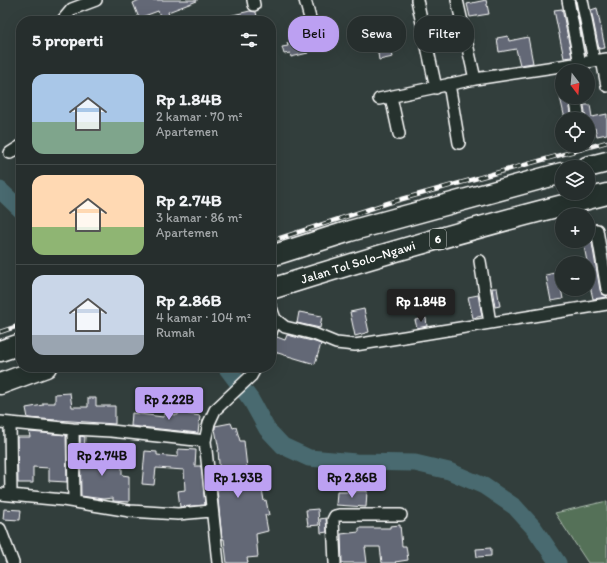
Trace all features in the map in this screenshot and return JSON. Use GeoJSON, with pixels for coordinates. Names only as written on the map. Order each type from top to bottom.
{"type":"FeatureCollection","features":[{"type":"Feature","properties":{"kind":"highway"},"geometry":{"type":"LineString","coordinates":[[595,165],[607,162]]}},
{"type":"Feature","properties":{"kind":"highway","name":"6"},"geometry":{"type":"LineString","coordinates":[[276,254],[350,232],[555,175]]}},
{"type":"Feature","properties":{"kind":"highway","name":"Jalan Tol Solo–Ngawi"},"geometry":{"type":"LineString","coordinates":[[276,287],[368,258],[534,212],[607,194]]}},
{"type":"Feature","properties":{"kind":"highway"},"geometry":{"type":"LineString","coordinates":[[0,351],[16,346]]}},
{"type":"Feature","properties":{"kind":"highway"},"geometry":{"type":"LineString","coordinates":[[0,384],[32,372]]}},
{"type":"Feature","properties":{"kind":"street"},"geometry":{"type":"LineString","coordinates":[[67,16],[72,10],[96,0]]}},
{"type":"Feature","properties":{"kind":"street"},"geometry":{"type":"LineString","coordinates":[[305,0],[309,16]]}},
{"type":"Feature","properties":{"kind":"street"},"geometry":{"type":"LineString","coordinates":[[417,0],[436,88]]}},
{"type":"Feature","properties":{"kind":"street"},"geometry":{"type":"LineString","coordinates":[[457,0],[474,79]]}},
{"type":"Feature","properties":{"kind":"street"},"geometry":{"type":"LineString","coordinates":[[568,0],[573,64]]}},
{"type":"Feature","properties":{"kind":"street"},"geometry":{"type":"LineString","coordinates":[[582,0],[601,60],[607,86]]}},
{"type":"Feature","properties":{"kind":"street"},"geometry":{"type":"LineString","coordinates":[[585,64],[601,60]]}},
{"type":"Feature","properties":{"kind":"street"},"geometry":{"type":"LineString","coordinates":[[379,99],[474,79],[555,69]]}},
{"type":"Feature","properties":{"kind":"street"},"geometry":{"type":"LineString","coordinates":[[449,84],[459,143]]}},
{"type":"Feature","properties":{"kind":"street"},"geometry":{"type":"LineString","coordinates":[[391,97],[398,134]]}},
{"type":"Feature","properties":{"kind":"street"},"geometry":{"type":"LineString","coordinates":[[10,153],[16,149]]}},
{"type":"Feature","properties":{"kind":"street"},"geometry":{"type":"LineString","coordinates":[[597,230],[607,289]]}},
{"type":"Feature","properties":{"kind":"street"},"geometry":{"type":"LineString","coordinates":[[480,261],[490,323]]}},
{"type":"Feature","properties":{"kind":"street"},"geometry":{"type":"LineString","coordinates":[[276,320],[286,327],[314,334],[336,343],[356,345],[607,304]]}},
{"type":"Feature","properties":{"kind":"street"},"geometry":{"type":"LineString","coordinates":[[218,563],[204,441],[209,423],[215,410],[253,372]]}},
{"type":"Feature","properties":{"kind":"street"},"geometry":{"type":"LineString","coordinates":[[204,441],[5,422],[6,495],[74,502],[105,508],[151,513],[178,514],[211,511]]}},
{"type":"Feature","properties":{"kind":"street"},"geometry":{"type":"LineString","coordinates":[[73,429],[74,502]]}},
{"type":"Feature","properties":{"kind":"street"},"geometry":{"type":"LineString","coordinates":[[335,563],[333,520],[335,516],[371,514],[401,515]]}},
{"type":"Feature","properties":{"kind":"street"},"geometry":{"type":"LineString","coordinates":[[0,529],[13,563]]}},
{"type":"Feature","properties":{"kind":"green space"},"geometry":{"type":"Polygon","coordinates":[[[607,501],[607,563],[588,563],[555,513],[607,501]]]}},
{"type":"Feature","properties":{"kind":"building"},"geometry":{"type":"Polygon","coordinates":[[[139,0],[197,0],[168,12],[169,16],[160,16],[158,11],[144,16],[138,16],[133,3],[139,0]]]}},
{"type":"Feature","properties":{"kind":"building"},"geometry":{"type":"Polygon","coordinates":[[[486,0],[489,14],[470,16],[467,4],[486,0]]]}},
{"type":"Feature","properties":{"kind":"building"},"geometry":{"type":"Polygon","coordinates":[[[597,8],[605,48],[599,49],[591,10],[597,8]]]}},
{"type":"Feature","properties":{"kind":"building"},"geometry":{"type":"Polygon","coordinates":[[[562,9],[572,57],[564,58],[554,10],[562,9]]]}},
{"type":"Feature","properties":{"kind":"building"},"geometry":{"type":"Polygon","coordinates":[[[250,11],[256,12],[257,16],[229,16],[250,11]]]}},
{"type":"Feature","properties":{"kind":"building"},"geometry":{"type":"Polygon","coordinates":[[[508,36],[509,41],[528,37],[533,63],[520,65],[516,49],[499,52],[497,38],[508,36]]]}},
{"type":"Feature","properties":{"kind":"building"},"geometry":{"type":"Polygon","coordinates":[[[288,46],[288,52],[308,53],[291,57],[290,53],[284,54],[282,47],[288,46]]]}},
{"type":"Feature","properties":{"kind":"building"},"geometry":{"type":"Polygon","coordinates":[[[378,52],[392,52],[393,57],[379,60],[378,52]]]}},
{"type":"Feature","properties":{"kind":"building"},"geometry":{"type":"Polygon","coordinates":[[[562,104],[569,104],[571,112],[563,112],[562,104]]]}},
{"type":"Feature","properties":{"kind":"building"},"geometry":{"type":"Polygon","coordinates":[[[584,105],[590,105],[591,112],[585,112],[584,105]]]}},
{"type":"Feature","properties":{"kind":"building"},"geometry":{"type":"Polygon","coordinates":[[[607,114],[607,134],[597,136],[595,116],[607,114]]]}},
{"type":"Feature","properties":{"kind":"building"},"geometry":{"type":"Polygon","coordinates":[[[584,248],[593,248],[594,256],[586,256],[584,248]]]}},
{"type":"Feature","properties":{"kind":"building"},"geometry":{"type":"Polygon","coordinates":[[[595,261],[600,290],[602,294],[607,297],[593,299],[592,296],[595,296],[595,261]]]}},
{"type":"Feature","properties":{"kind":"building"},"geometry":{"type":"Polygon","coordinates":[[[555,273],[555,296],[562,296],[563,299],[551,301],[546,275],[555,273]]]}},
{"type":"Feature","properties":{"kind":"building"},"geometry":{"type":"Polygon","coordinates":[[[492,288],[497,288],[500,306],[495,307],[492,288]]]}},
{"type":"Feature","properties":{"kind":"building"},"geometry":{"type":"Polygon","coordinates":[[[478,295],[482,316],[473,318],[468,297],[478,295]]]}},
{"type":"Feature","properties":{"kind":"building"},"geometry":{"type":"Polygon","coordinates":[[[364,309],[369,332],[355,336],[350,312],[364,309]]]}},
{"type":"Feature","properties":{"kind":"building"},"geometry":{"type":"Polygon","coordinates":[[[299,312],[322,316],[320,328],[297,323],[299,312]]]}},
{"type":"Feature","properties":{"kind":"building"},"geometry":{"type":"Polygon","coordinates":[[[426,318],[427,326],[417,328],[415,320],[426,318]]]}},
{"type":"Feature","properties":{"kind":"building"},"geometry":{"type":"Polygon","coordinates":[[[287,335],[321,344],[315,364],[276,352],[276,338],[285,340],[287,335]]]}},
{"type":"Feature","properties":{"kind":"building"},"geometry":{"type":"Polygon","coordinates":[[[70,393],[72,407],[88,407],[88,398],[96,398],[96,406],[115,406],[115,424],[28,418],[26,408],[43,405],[43,403],[55,403],[55,394],[70,393]]]}},
{"type":"Feature","properties":{"kind":"building"},"geometry":{"type":"Polygon","coordinates":[[[179,406],[189,407],[188,414],[200,416],[198,433],[131,426],[132,413],[163,417],[164,414],[178,415],[179,406]]]}},
{"type":"Feature","properties":{"kind":"building"},"geometry":{"type":"Polygon","coordinates":[[[231,423],[233,428],[236,427],[240,441],[244,441],[249,486],[261,483],[264,501],[266,500],[269,515],[265,515],[268,531],[256,534],[258,557],[247,558],[248,563],[227,563],[224,539],[222,539],[217,489],[220,489],[218,478],[220,477],[219,450],[215,426],[231,423]]]}},
{"type":"Feature","properties":{"kind":"building"},"geometry":{"type":"Polygon","coordinates":[[[29,432],[66,435],[67,482],[49,481],[49,468],[33,467],[33,483],[18,483],[17,437],[30,437],[29,432]]]}},
{"type":"Feature","properties":{"kind":"building"},"geometry":{"type":"Polygon","coordinates":[[[80,436],[85,437],[84,452],[98,451],[98,460],[122,459],[122,475],[129,476],[129,502],[113,501],[113,498],[103,499],[81,496],[80,436]]]}},
{"type":"Feature","properties":{"kind":"building"},"geometry":{"type":"Polygon","coordinates":[[[178,449],[196,450],[195,466],[201,466],[205,505],[180,507],[178,491],[185,490],[184,470],[156,468],[154,485],[142,484],[145,451],[157,452],[157,455],[178,457],[178,449]]]}},
{"type":"Feature","properties":{"kind":"building"},"geometry":{"type":"Polygon","coordinates":[[[367,491],[366,507],[336,505],[337,492],[367,491]]]}},
{"type":"Feature","properties":{"kind":"building"},"geometry":{"type":"Polygon","coordinates":[[[4,509],[21,510],[20,520],[3,519],[4,509]]]}},
{"type":"Feature","properties":{"kind":"building"},"geometry":{"type":"Polygon","coordinates":[[[318,509],[319,525],[308,526],[306,510],[318,509]]]}},
{"type":"Feature","properties":{"kind":"building"},"geometry":{"type":"Polygon","coordinates":[[[326,518],[327,532],[321,533],[320,519],[326,518]]]}},
{"type":"Feature","properties":{"kind":"building"},"geometry":{"type":"Polygon","coordinates":[[[400,525],[402,546],[406,546],[408,560],[395,562],[396,563],[382,563],[380,547],[365,547],[367,563],[342,563],[341,534],[359,532],[359,528],[390,528],[390,526],[400,525]]]}},
{"type":"Feature","properties":{"kind":"building"},"geometry":{"type":"Polygon","coordinates":[[[491,548],[491,556],[477,557],[476,549],[491,548]]]}},
{"type":"Feature","properties":{"kind":"waterway"},"geometry":{"type":"LineString","coordinates":[[0,190],[16,205]]}},
{"type":"Feature","properties":{"kind":"waterway"},"geometry":{"type":"LineString","coordinates":[[230,372],[251,400],[267,429],[283,446],[309,458],[356,462],[415,463],[449,471],[484,486],[515,507],[534,528],[558,563]]}},
{"type":"Feature","properties":{"kind":"railway"},"geometry":{"type":"LineString","coordinates":[[276,239],[388,203],[607,142]]}},
{"type":"Feature","properties":{"kind":"railway"},"geometry":{"type":"LineString","coordinates":[[0,332],[16,327]]}}]}
